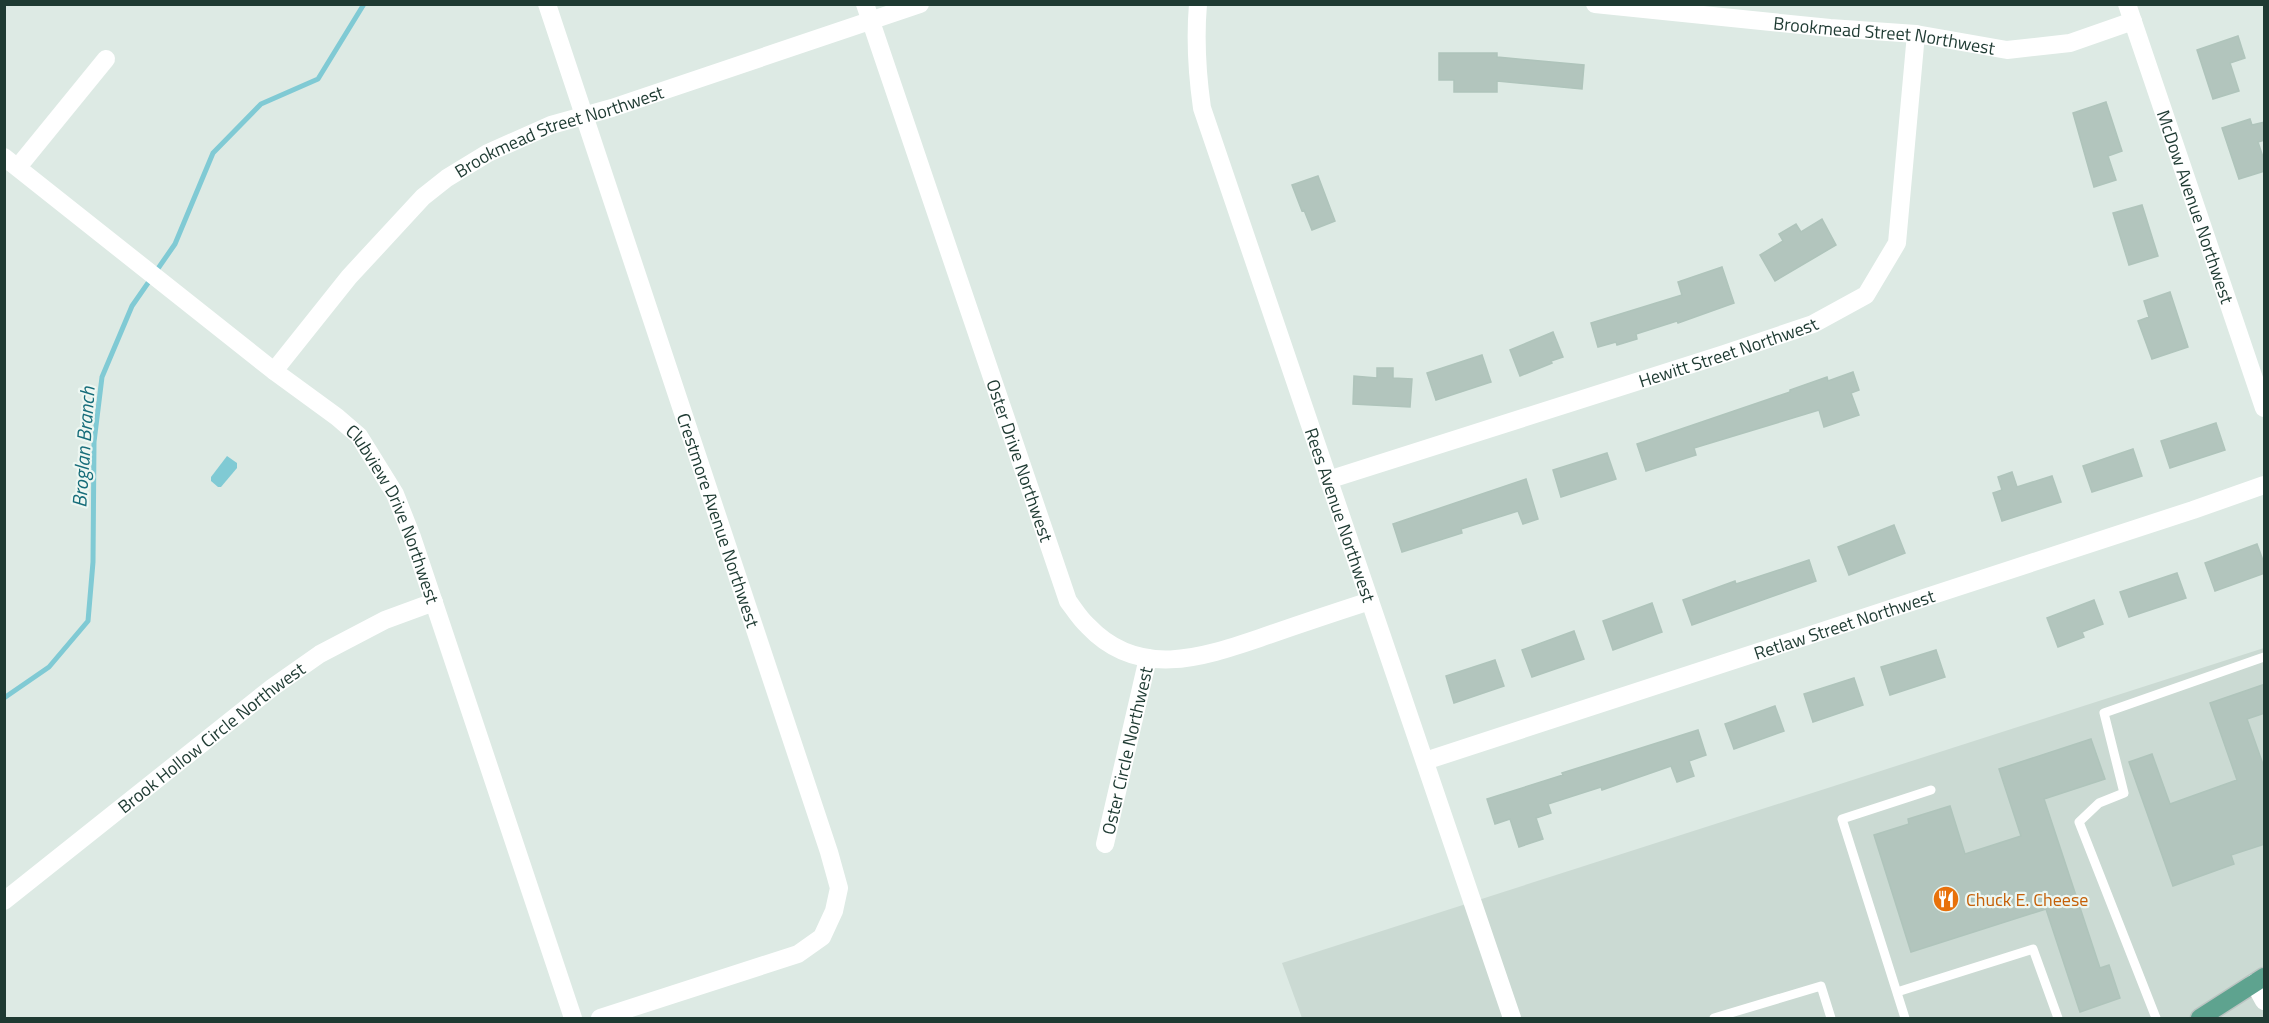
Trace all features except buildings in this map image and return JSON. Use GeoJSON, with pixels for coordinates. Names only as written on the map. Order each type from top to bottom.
{"type":"FeatureCollection","features":[{"type":"Feature","properties":{"kind":"main road"},"geometry":{"type":"LineString","coordinates":[[2200,1018],[2259,980]]}},
{"type":"Feature","properties":{"kind":"street","name":"Crestmore Avenue Northwest"},"geometry":{"type":"LineString","coordinates":[[547,4],[830,852],[839,888],[834,911],[822,937],[798,954],[600,1018]]}},
{"type":"Feature","properties":{"kind":"street","name":"Brookmead Street Northwest"},"geometry":{"type":"LineString","coordinates":[[274,371],[349,277],[423,197],[447,178],[488,153],[530,134],[868,13],[920,4]]}},
{"type":"Feature","properties":{"kind":"street","name":"Rees Avenue Northwest"},"geometry":{"type":"LineString","coordinates":[[1198,4],[1197,76],[1202,108],[1512,1018]]}},
{"type":"Feature","properties":{"kind":"street","name":"Brookmead Street Northwest"},"geometry":{"type":"LineString","coordinates":[[1595,4],[1830,28],[1916,34],[2007,50],[2070,43],[2130,13]]}},
{"type":"Feature","properties":{"kind":"street","name":"Oster Drive Northwest"},"geometry":{"type":"LineString","coordinates":[[868,13],[1068,601],[1087,626],[1107,642],[1132,654],[1159,660],[1182,660],[1220,651],[1370,601]]}},
{"type":"Feature","properties":{"kind":"street","name":"McDow Avenue Northwest"},"geometry":{"type":"LineString","coordinates":[[2130,13],[2265,408]]}},
{"type":"Feature","properties":{"kind":"street","name":"Hewitt Street Northwest"},"geometry":{"type":"LineString","coordinates":[[1328,480],[1812,324],[1866,295],[1897,243],[1916,34]]}},
{"type":"Feature","properties":{"kind":"street"},"geometry":{"type":"LineString","coordinates":[[11,162],[106,59]]}},
{"type":"Feature","properties":{"kind":"street","name":"Clubview Drive Northwest"},"geometry":{"type":"LineString","coordinates":[[11,162],[359,436],[395,494],[434,602],[573,1018]]}},
{"type":"Feature","properties":{"kind":"street","name":"Retlaw Street Northwest"},"geometry":{"type":"LineString","coordinates":[[1425,761],[2265,485]]}},
{"type":"Feature","properties":{"kind":"street","name":"Brook Hollow Circle Northwest"},"geometry":{"type":"LineString","coordinates":[[4,901],[273,687],[320,654],[385,620],[434,602]]}},
{"type":"Feature","properties":{"kind":"street","name":"Oster Circle Northwest"},"geometry":{"type":"LineString","coordinates":[[1105,844],[1148,658]]}},
{"type":"Feature","properties":{"kind":"street"},"geometry":{"type":"LineString","coordinates":[[2259,980],[2265,1001]]}},
{"type":"Feature","properties":{"kind":"lane"},"geometry":{"type":"LineString","coordinates":[[2156,1018],[2079,822],[2099,803],[2124,793],[2104,713],[2265,657]]}},
{"type":"Feature","properties":{"kind":"lane"},"geometry":{"type":"LineString","coordinates":[[1905,1018],[1842,819],[1931,790]]}},
{"type":"Feature","properties":{"kind":"lane"},"geometry":{"type":"LineString","coordinates":[[1897,992],[2033,949],[2058,1018]]}},
{"type":"Feature","properties":{"kind":"lane"},"geometry":{"type":"LineString","coordinates":[[1714,1018],[1821,986],[1831,1018]]}},
{"type":"Feature","properties":{"kind":"shaded area"},"geometry":{"type":"Polygon","coordinates":[[[2264,648],[2264,1018],[1302,1018],[1282,963],[2264,648]]]}},
{"type":"Feature","properties":{"kind":"water"},"geometry":{"type":"Polygon","coordinates":[[[227,456],[237,463],[237,468],[221,487],[218,487],[211,481],[211,477],[227,456]]]}},
{"type":"Feature","properties":{"kind":"waterway","name":"Broglan Branch"},"geometry":{"type":"LineString","coordinates":[[4,698],[49,667],[88,621],[93,562],[94,442],[102,377],[132,306],[175,244],[213,153],[261,104],[318,79],[364,4]]}},
{"type":"Feature","properties":{"kind":"place","name":"Chuck E. Cheese"},"geometry":{"type":"Point","coordinates":[1946,899]}}]}
